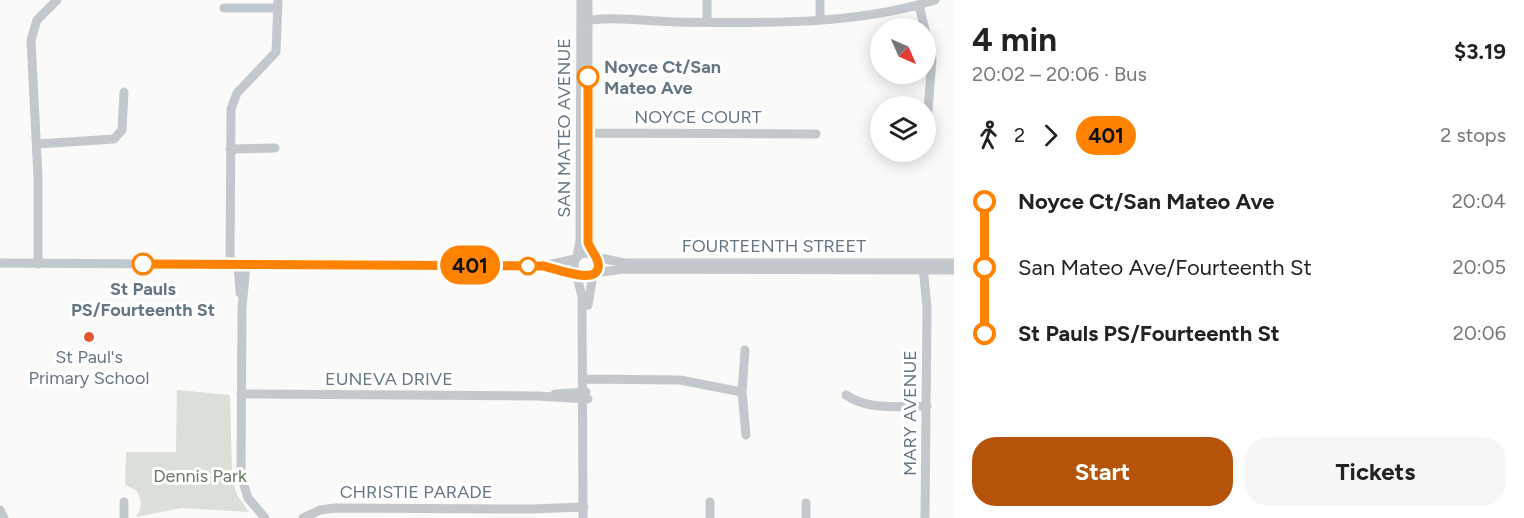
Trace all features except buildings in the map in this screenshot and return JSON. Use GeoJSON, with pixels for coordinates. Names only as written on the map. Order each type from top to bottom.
{"type":"FeatureCollection","features":[{"type":"Feature","properties":{"kind":"street"},"geometry":{"type":"LineString","coordinates":[[38,264],[37,144],[31,40],[37,20],[57,0]]}},
{"type":"Feature","properties":{"kind":"street","name":"SAN MATEO AVENUE"},"geometry":{"type":"LineString","coordinates":[[581,0],[586,22]]}},
{"type":"Feature","properties":{"kind":"street","name":"SAN MATEO AVENUE"},"geometry":{"type":"LineString","coordinates":[[576,257],[580,242],[588,0]]}},
{"type":"Feature","properties":{"kind":"street"},"geometry":{"type":"LineString","coordinates":[[707,0],[707,22]]}},
{"type":"Feature","properties":{"kind":"street"},"geometry":{"type":"LineString","coordinates":[[820,0],[820,20]]}},
{"type":"Feature","properties":{"kind":"street"},"geometry":{"type":"LineString","coordinates":[[586,22],[820,20],[885,13],[935,0]]}},
{"type":"Feature","properties":{"kind":"street"},"geometry":{"type":"LineString","coordinates":[[224,8],[278,4],[276,51],[237,93],[232,104],[230,149],[242,308],[242,485],[248,498],[265,518]]}},
{"type":"Feature","properties":{"kind":"street"},"geometry":{"type":"LineString","coordinates":[[919,5],[932,59],[929,96]]}},
{"type":"Feature","properties":{"kind":"street"},"geometry":{"type":"LineString","coordinates":[[37,144],[114,139],[122,130],[124,93]]}},
{"type":"Feature","properties":{"kind":"street","name":"SAN MATEO AVENUE"},"geometry":{"type":"LineString","coordinates":[[584,133],[588,242],[594,256]]}},
{"type":"Feature","properties":{"kind":"street","name":"NOYCE COURT"},"geometry":{"type":"LineString","coordinates":[[584,133],[816,134]]}},
{"type":"Feature","properties":{"kind":"street"},"geometry":{"type":"LineString","coordinates":[[230,149],[275,148]]}},
{"type":"Feature","properties":{"kind":"street"},"geometry":{"type":"LineString","coordinates":[[543,266],[587,253],[594,256],[598,263],[588,297],[585,379],[588,453],[584,473],[583,512]]}},
{"type":"Feature","properties":{"kind":"street","name":"FOURTEENTH STREET"},"geometry":{"type":"LineString","coordinates":[[594,256],[625,263],[926,267],[954,270]]}},
{"type":"Feature","properties":{"kind":"street"},"geometry":{"type":"LineString","coordinates":[[576,257],[573,266],[582,297],[585,379]]}},
{"type":"Feature","properties":{"kind":"street"},"geometry":{"type":"LineString","coordinates":[[0,263],[543,266],[576,274],[583,278],[594,274]]}},
{"type":"Feature","properties":{"kind":"street","name":"FOURTEENTH STREET"},"geometry":{"type":"LineString","coordinates":[[594,274],[624,269],[926,267],[954,264]]}},
{"type":"Feature","properties":{"kind":"street","name":"MARY AVENUE"},"geometry":{"type":"LineString","coordinates":[[926,267],[926,518]]}},
{"type":"Feature","properties":{"kind":"street"},"geometry":{"type":"LineString","coordinates":[[745,350],[742,392],[746,435]]}},
{"type":"Feature","properties":{"kind":"street"},"geometry":{"type":"LineString","coordinates":[[585,379],[680,380],[742,392]]}},
{"type":"Feature","properties":{"kind":"street","name":"EUNEVA DRIVE"},"geometry":{"type":"LineString","coordinates":[[241,394],[585,396]]}},
{"type":"Feature","properties":{"kind":"street"},"geometry":{"type":"LineString","coordinates":[[846,395],[858,402],[872,405],[927,406]]}},
{"type":"Feature","properties":{"kind":"street"},"geometry":{"type":"LineString","coordinates":[[124,502],[124,518]]}},
{"type":"Feature","properties":{"kind":"street"},"geometry":{"type":"LineString","coordinates":[[710,502],[710,518]]}},
{"type":"Feature","properties":{"kind":"street"},"geometry":{"type":"LineString","coordinates":[[806,503],[806,518]]}},
{"type":"Feature","properties":{"kind":"street","name":"CHRISTIE PARADE"},"geometry":{"type":"LineString","coordinates":[[303,518],[320,510],[346,513],[459,513],[531,509],[583,512]]}},
{"type":"Feature","properties":{"kind":"street"},"geometry":{"type":"LineString","coordinates":[[0,510],[4,518]]}},
{"type":"Feature","properties":{"kind":"green space","name":"Dennis Park"},"geometry":{"type":"Polygon","coordinates":[[[177,390],[230,395],[232,476],[237,495],[249,512],[181,508],[136,517],[141,500],[136,490],[125,485],[126,452],[176,452],[177,390]]]}},
{"type":"Feature","properties":{"kind":"bus line","name":"401"},"geometry":{"type":"LineString","coordinates":[[143,264],[543,266],[576,273],[583,278],[590,277],[597,270],[598,263],[588,242],[588,77]]}},
{"type":"Feature","properties":{"kind":"place","name":"Noyce Ct/San Mateo Ave"},"geometry":{"type":"Point","coordinates":[588,77]}},
{"type":"Feature","properties":{"kind":"place","name":"St Pauls PS/Fourteenth St"},"geometry":{"type":"Point","coordinates":[143,264]}},
{"type":"Feature","properties":{"kind":"place","name":"St Paul's Primary School"},"geometry":{"type":"Point","coordinates":[89,337]}}]}
